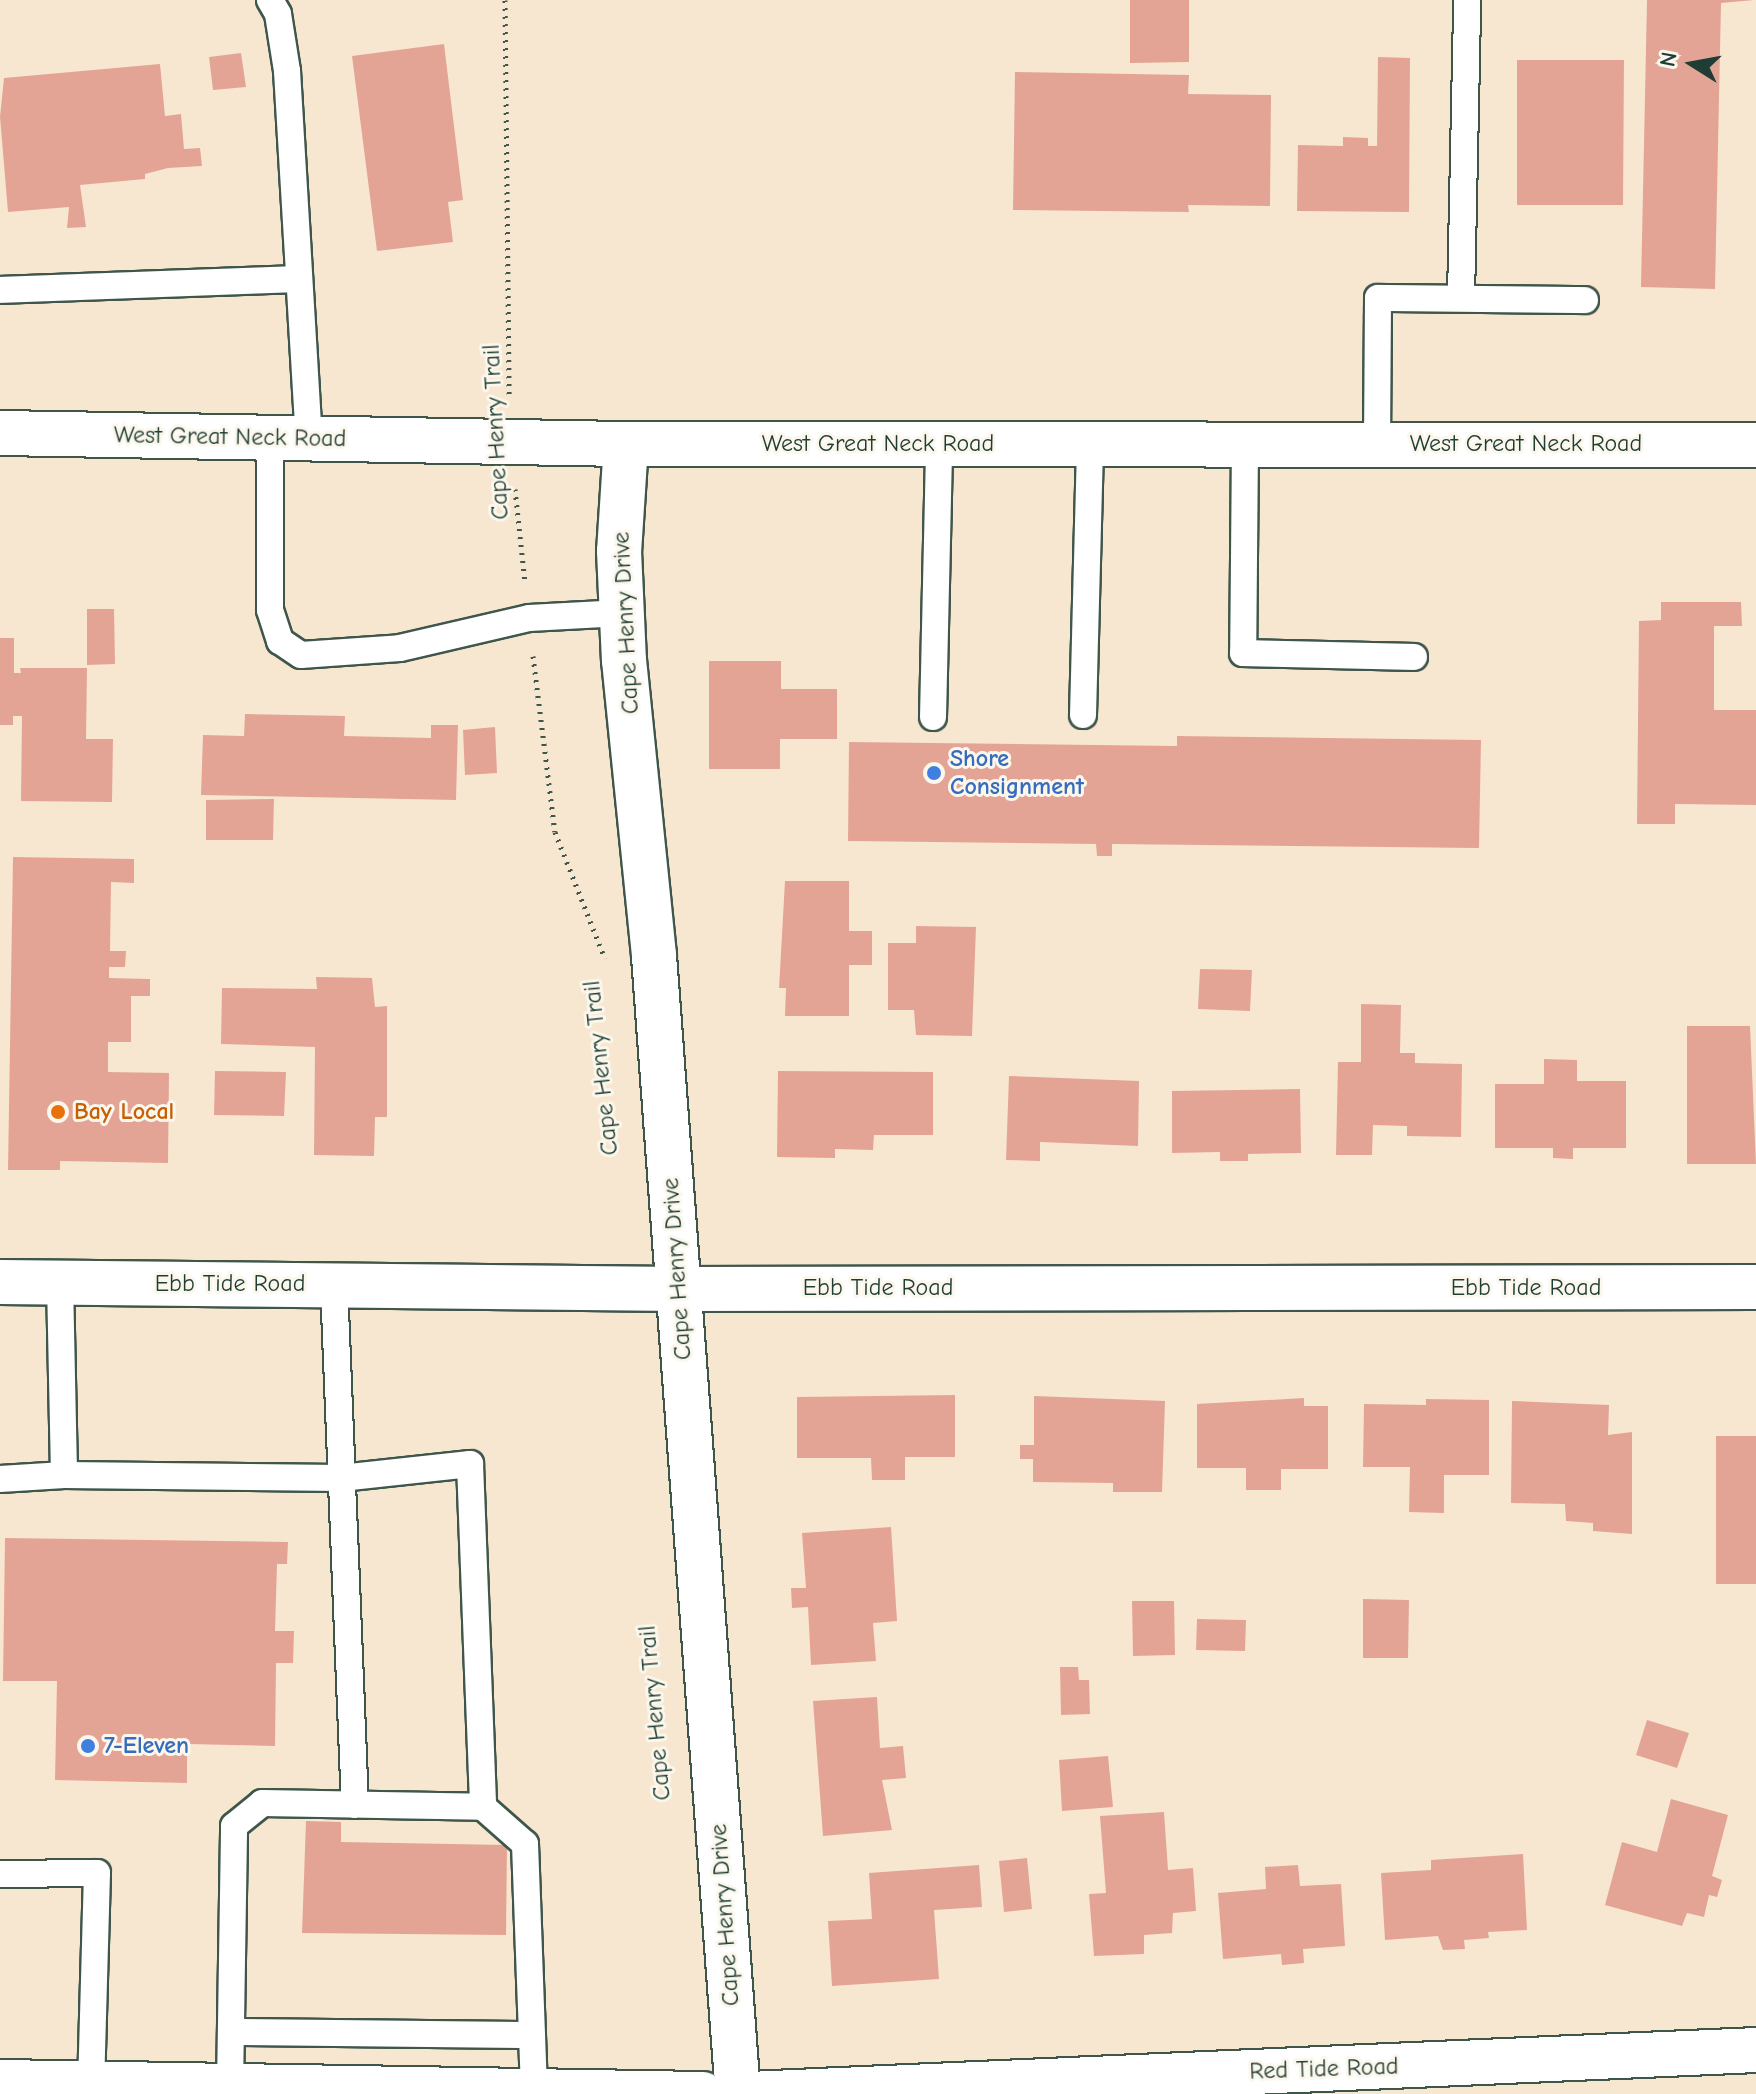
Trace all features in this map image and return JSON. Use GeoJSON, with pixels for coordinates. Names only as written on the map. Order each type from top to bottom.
{"type":"FeatureCollection","features":[{"type":"Feature","properties":{"kind":"street","name":"West Great Neck Road"},"geometry":{"type":"LineString","coordinates":[[0,433],[626,444],[1756,445]]}},
{"type":"Feature","properties":{"kind":"street","name":"Cape Henry Drive"},"geometry":{"type":"LineString","coordinates":[[626,444],[622,613],[679,1289],[738,2094]]}},
{"type":"Feature","properties":{"kind":"street","name":"Ebb Tide Road"},"geometry":{"type":"LineString","coordinates":[[0,1282],[679,1289],[1756,1287]]}},
{"type":"Feature","properties":{"kind":"street","name":"Red Tide Road"},"geometry":{"type":"LineString","coordinates":[[749,2094],[1756,2050]]}},
{"type":"Feature","properties":{"kind":"street"},"geometry":{"type":"LineString","coordinates":[[0,2082],[91,2084],[159,2090],[230,2087],[703,2094]]}},
{"type":"Feature","properties":{"kind":"lane"},"geometry":{"type":"LineString","coordinates":[[270,0],[278,14],[287,71],[299,279],[289,438],[270,610],[280,641],[301,655],[400,648],[529,618],[622,613]]}},
{"type":"Feature","properties":{"kind":"lane"},"geometry":{"type":"LineString","coordinates":[[1461,298],[1467,0]]}},
{"type":"Feature","properties":{"kind":"lane"},"geometry":{"type":"LineString","coordinates":[[0,290],[299,279]]}},
{"type":"Feature","properties":{"kind":"lane"},"geometry":{"type":"LineString","coordinates":[[1377,444],[1378,298],[1585,300]]}},
{"type":"Feature","properties":{"kind":"lane"},"geometry":{"type":"LineString","coordinates":[[933,717],[939,444]]}},
{"type":"Feature","properties":{"kind":"lane"},"geometry":{"type":"LineString","coordinates":[[1083,715],[1090,444]]}},
{"type":"Feature","properties":{"kind":"lane"},"geometry":{"type":"LineString","coordinates":[[1245,444],[1243,653],[1414,657]]}},
{"type":"Feature","properties":{"kind":"lane"},"geometry":{"type":"LineString","coordinates":[[60,1282],[64,1475]]}},
{"type":"Feature","properties":{"kind":"lane"},"geometry":{"type":"LineString","coordinates":[[334,1285],[355,1805]]}},
{"type":"Feature","properties":{"kind":"lane"},"geometry":{"type":"LineString","coordinates":[[0,1479],[64,1475],[341,1478],[470,1464],[483,1807]]}},
{"type":"Feature","properties":{"kind":"lane"},"geometry":{"type":"LineString","coordinates":[[230,2087],[234,1826],[262,1803],[483,1807],[525,1844],[534,2091]]}},
{"type":"Feature","properties":{"kind":"lane"},"geometry":{"type":"LineString","coordinates":[[0,1874],[97,1873],[91,2084]]}},
{"type":"Feature","properties":{"kind":"lane"},"geometry":{"type":"LineString","coordinates":[[231,2032],[532,2035]]}},
{"type":"Feature","properties":{"kind":"path","name":"Cape Henry Trail"},"geometry":{"type":"LineString","coordinates":[[505,0],[510,443],[555,832],[607,964]]}},
{"type":"Feature","properties":{"kind":"building"},"geometry":{"type":"Polygon","coordinates":[[[1130,0],[1189,0],[1189,62],[1130,63],[1130,0]]]}},
{"type":"Feature","properties":{"kind":"building"},"geometry":{"type":"Polygon","coordinates":[[[1647,0],[1754,0],[1721,3],[1715,289],[1641,287],[1647,0]]]}},
{"type":"Feature","properties":{"kind":"building"},"geometry":{"type":"Polygon","coordinates":[[[444,44],[463,200],[448,202],[453,242],[377,251],[352,56],[444,44]]]}},
{"type":"Feature","properties":{"kind":"building"},"geometry":{"type":"Polygon","coordinates":[[[241,53],[246,87],[213,90],[209,57],[241,53]]]}},
{"type":"Feature","properties":{"kind":"building"},"geometry":{"type":"Polygon","coordinates":[[[1378,57],[1410,58],[1409,212],[1297,211],[1298,145],[1343,146],[1343,137],[1368,138],[1368,146],[1377,146],[1378,57]]]}},
{"type":"Feature","properties":{"kind":"building"},"geometry":{"type":"Polygon","coordinates":[[[1517,60],[1624,60],[1623,205],[1517,205],[1517,60]]]}},
{"type":"Feature","properties":{"kind":"building"},"geometry":{"type":"Polygon","coordinates":[[[160,64],[165,116],[181,114],[184,149],[200,148],[202,166],[168,168],[145,174],[145,179],[80,185],[86,227],[67,228],[69,207],[8,212],[0,117],[4,78],[160,64]]]}},
{"type":"Feature","properties":{"kind":"building"},"geometry":{"type":"Polygon","coordinates":[[[1015,72],[1189,75],[1188,94],[1271,95],[1270,206],[1188,205],[1189,212],[1013,210],[1015,72]]]}},
{"type":"Feature","properties":{"kind":"building"},"geometry":{"type":"Polygon","coordinates":[[[1661,602],[1741,602],[1742,626],[1714,626],[1714,710],[1756,710],[1756,805],[1675,804],[1675,824],[1637,824],[1639,621],[1661,620],[1661,602]]]}},
{"type":"Feature","properties":{"kind":"building"},"geometry":{"type":"Polygon","coordinates":[[[87,609],[114,609],[115,664],[87,665],[87,609]]]}},
{"type":"Feature","properties":{"kind":"building"},"geometry":{"type":"Polygon","coordinates":[[[0,638],[14,638],[14,673],[21,673],[20,668],[87,668],[86,739],[113,739],[112,802],[21,801],[22,716],[13,716],[13,725],[0,725],[0,638]]]}},
{"type":"Feature","properties":{"kind":"building"},"geometry":{"type":"Polygon","coordinates":[[[709,661],[781,661],[781,689],[837,689],[837,739],[780,739],[780,769],[709,769],[709,661]]]}},
{"type":"Feature","properties":{"kind":"building"},"geometry":{"type":"Polygon","coordinates":[[[245,714],[345,716],[344,736],[431,738],[431,725],[458,725],[456,800],[201,795],[203,735],[244,736],[245,714]]]}},
{"type":"Feature","properties":{"kind":"building"},"geometry":{"type":"Polygon","coordinates":[[[495,727],[497,773],[465,775],[463,730],[495,727]]]}},
{"type":"Feature","properties":{"kind":"building"},"geometry":{"type":"Polygon","coordinates":[[[1177,736],[1481,740],[1479,848],[1112,844],[1112,856],[1097,856],[1096,844],[848,841],[849,742],[1177,746],[1177,736]]]}},
{"type":"Feature","properties":{"kind":"building"},"geometry":{"type":"Polygon","coordinates":[[[274,799],[273,840],[206,840],[206,800],[274,799]]]}},
{"type":"Feature","properties":{"kind":"building"},"geometry":{"type":"Polygon","coordinates":[[[13,857],[134,859],[134,883],[111,882],[110,951],[126,951],[125,967],[109,967],[109,978],[150,979],[150,996],[131,996],[131,1042],[108,1042],[108,1072],[169,1073],[168,1163],[60,1161],[60,1170],[8,1170],[13,857]]]}},
{"type":"Feature","properties":{"kind":"building"},"geometry":{"type":"Polygon","coordinates":[[[785,881],[849,881],[849,931],[872,931],[872,965],[849,965],[849,1016],[785,1016],[786,988],[779,988],[785,881]]]}},
{"type":"Feature","properties":{"kind":"building"},"geometry":{"type":"Polygon","coordinates":[[[916,926],[976,927],[972,1036],[916,1035],[914,1010],[888,1010],[888,943],[916,943],[916,926]]]}},
{"type":"Feature","properties":{"kind":"building"},"geometry":{"type":"Polygon","coordinates":[[[1200,969],[1252,970],[1250,1011],[1198,1009],[1200,969]]]}},
{"type":"Feature","properties":{"kind":"building"},"geometry":{"type":"Polygon","coordinates":[[[316,977],[372,978],[375,1007],[387,1006],[387,1117],[375,1117],[374,1156],[314,1155],[315,1047],[221,1044],[222,988],[317,989],[316,977]]]}},
{"type":"Feature","properties":{"kind":"building"},"geometry":{"type":"Polygon","coordinates":[[[1361,1004],[1401,1005],[1400,1053],[1415,1053],[1415,1063],[1462,1064],[1461,1137],[1407,1136],[1407,1126],[1373,1125],[1372,1155],[1336,1155],[1338,1062],[1361,1062],[1361,1004]]]}},
{"type":"Feature","properties":{"kind":"building"},"geometry":{"type":"Polygon","coordinates":[[[1687,1026],[1750,1026],[1756,1164],[1687,1164],[1687,1026]]]}},
{"type":"Feature","properties":{"kind":"building"},"geometry":{"type":"Polygon","coordinates":[[[1544,1059],[1577,1060],[1577,1081],[1626,1081],[1626,1148],[1573,1148],[1573,1159],[1553,1158],[1553,1148],[1495,1148],[1495,1084],[1544,1084],[1544,1059]]]}},
{"type":"Feature","properties":{"kind":"building"},"geometry":{"type":"Polygon","coordinates":[[[215,1071],[286,1072],[284,1116],[214,1115],[215,1071]]]}},
{"type":"Feature","properties":{"kind":"building"},"geometry":{"type":"Polygon","coordinates":[[[778,1071],[933,1072],[933,1135],[874,1135],[873,1150],[835,1149],[835,1158],[777,1157],[778,1071]]]}},
{"type":"Feature","properties":{"kind":"building"},"geometry":{"type":"Polygon","coordinates":[[[1009,1076],[1139,1081],[1138,1146],[1040,1142],[1040,1161],[1006,1160],[1009,1076]]]}},
{"type":"Feature","properties":{"kind":"building"},"geometry":{"type":"Polygon","coordinates":[[[1300,1089],[1301,1153],[1248,1154],[1248,1161],[1220,1161],[1220,1152],[1172,1153],[1172,1091],[1300,1089]]]}},
{"type":"Feature","properties":{"kind":"building"},"geometry":{"type":"Polygon","coordinates":[[[955,1395],[955,1457],[905,1457],[905,1480],[872,1480],[871,1458],[797,1458],[797,1397],[955,1395]]]}},
{"type":"Feature","properties":{"kind":"building"},"geometry":{"type":"Polygon","coordinates":[[[1034,1396],[1165,1401],[1162,1492],[1113,1492],[1113,1483],[1033,1482],[1033,1459],[1020,1459],[1020,1445],[1034,1445],[1034,1396]]]}},
{"type":"Feature","properties":{"kind":"building"},"geometry":{"type":"Polygon","coordinates":[[[1304,1398],[1304,1406],[1328,1406],[1328,1469],[1281,1469],[1281,1490],[1246,1490],[1246,1468],[1197,1468],[1197,1404],[1304,1398]]]}},
{"type":"Feature","properties":{"kind":"building"},"geometry":{"type":"Polygon","coordinates":[[[1426,1399],[1489,1400],[1489,1475],[1444,1475],[1444,1513],[1409,1512],[1410,1467],[1363,1467],[1364,1404],[1426,1405],[1426,1399]]]}},
{"type":"Feature","properties":{"kind":"building"},"geometry":{"type":"Polygon","coordinates":[[[1512,1401],[1609,1405],[1608,1435],[1632,1432],[1632,1534],[1593,1531],[1593,1523],[1566,1521],[1565,1504],[1511,1503],[1512,1401]]]}},
{"type":"Feature","properties":{"kind":"building"},"geometry":{"type":"Polygon","coordinates":[[[1716,1436],[1756,1436],[1756,1584],[1716,1584],[1716,1436]]]}},
{"type":"Feature","properties":{"kind":"building"},"geometry":{"type":"Polygon","coordinates":[[[891,1527],[897,1621],[873,1623],[876,1661],[811,1665],[808,1607],[792,1608],[791,1588],[806,1588],[802,1533],[891,1527]]]}},
{"type":"Feature","properties":{"kind":"building"},"geometry":{"type":"Polygon","coordinates":[[[5,1538],[288,1542],[287,1564],[277,1564],[275,1631],[294,1631],[293,1663],[276,1663],[275,1746],[187,1744],[187,1783],[55,1780],[57,1681],[3,1681],[5,1538]]]}},
{"type":"Feature","properties":{"kind":"building"},"geometry":{"type":"Polygon","coordinates":[[[1363,1599],[1409,1600],[1408,1658],[1363,1658],[1363,1599]]]}},
{"type":"Feature","properties":{"kind":"building"},"geometry":{"type":"Polygon","coordinates":[[[1132,1601],[1174,1601],[1175,1655],[1133,1656],[1132,1601]]]}},
{"type":"Feature","properties":{"kind":"building"},"geometry":{"type":"Polygon","coordinates":[[[1197,1619],[1246,1620],[1245,1651],[1196,1650],[1197,1619]]]}},
{"type":"Feature","properties":{"kind":"building"},"geometry":{"type":"Polygon","coordinates":[[[1060,1667],[1078,1667],[1079,1680],[1089,1680],[1090,1714],[1061,1715],[1060,1667]]]}},
{"type":"Feature","properties":{"kind":"building"},"geometry":{"type":"Polygon","coordinates":[[[877,1697],[880,1748],[903,1746],[906,1778],[882,1780],[892,1830],[823,1836],[813,1701],[877,1697]]]}},
{"type":"Feature","properties":{"kind":"building"},"geometry":{"type":"Polygon","coordinates":[[[1647,1720],[1689,1733],[1677,1768],[1636,1755],[1647,1720]]]}},
{"type":"Feature","properties":{"kind":"building"},"geometry":{"type":"Polygon","coordinates":[[[1108,1756],[1113,1807],[1062,1811],[1059,1760],[1108,1756]]]}},
{"type":"Feature","properties":{"kind":"building"},"geometry":{"type":"Polygon","coordinates":[[[1671,1799],[1728,1815],[1712,1876],[1722,1880],[1717,1897],[1709,1895],[1704,1917],[1687,1913],[1682,1926],[1605,1905],[1622,1842],[1657,1852],[1671,1799]]]}},
{"type":"Feature","properties":{"kind":"building"},"geometry":{"type":"Polygon","coordinates":[[[1164,1812],[1168,1870],[1193,1868],[1196,1911],[1173,1913],[1172,1933],[1144,1935],[1144,1954],[1094,1956],[1089,1894],[1106,1893],[1100,1816],[1164,1812]]]}},
{"type":"Feature","properties":{"kind":"building"},"geometry":{"type":"Polygon","coordinates":[[[306,1821],[341,1822],[341,1842],[507,1845],[506,1935],[302,1933],[306,1821]]]}},
{"type":"Feature","properties":{"kind":"building"},"geometry":{"type":"Polygon","coordinates":[[[1523,1854],[1527,1930],[1488,1932],[1489,1938],[1464,1940],[1465,1949],[1443,1950],[1438,1936],[1385,1940],[1381,1873],[1431,1870],[1431,1860],[1523,1854]]]}},
{"type":"Feature","properties":{"kind":"building"},"geometry":{"type":"Polygon","coordinates":[[[1027,1858],[1032,1909],[1004,1912],[999,1861],[1027,1858]]]}},
{"type":"Feature","properties":{"kind":"building"},"geometry":{"type":"Polygon","coordinates":[[[979,1865],[982,1907],[934,1910],[939,1979],[832,1986],[828,1921],[872,1919],[869,1873],[979,1865]]]}},
{"type":"Feature","properties":{"kind":"building"},"geometry":{"type":"Polygon","coordinates":[[[1298,1865],[1300,1886],[1341,1884],[1345,1946],[1303,1949],[1304,1963],[1282,1965],[1281,1954],[1223,1959],[1218,1893],[1266,1889],[1265,1867],[1298,1865]]]}},
{"type":"Feature","properties":{"kind":"place","name":"Shore Consignment"},"geometry":{"type":"Point","coordinates":[934,773]}},
{"type":"Feature","properties":{"kind":"place","name":"Bay Local"},"geometry":{"type":"Point","coordinates":[58,1112]}},
{"type":"Feature","properties":{"kind":"place","name":"7-Eleven"},"geometry":{"type":"Point","coordinates":[88,1746]}}]}
